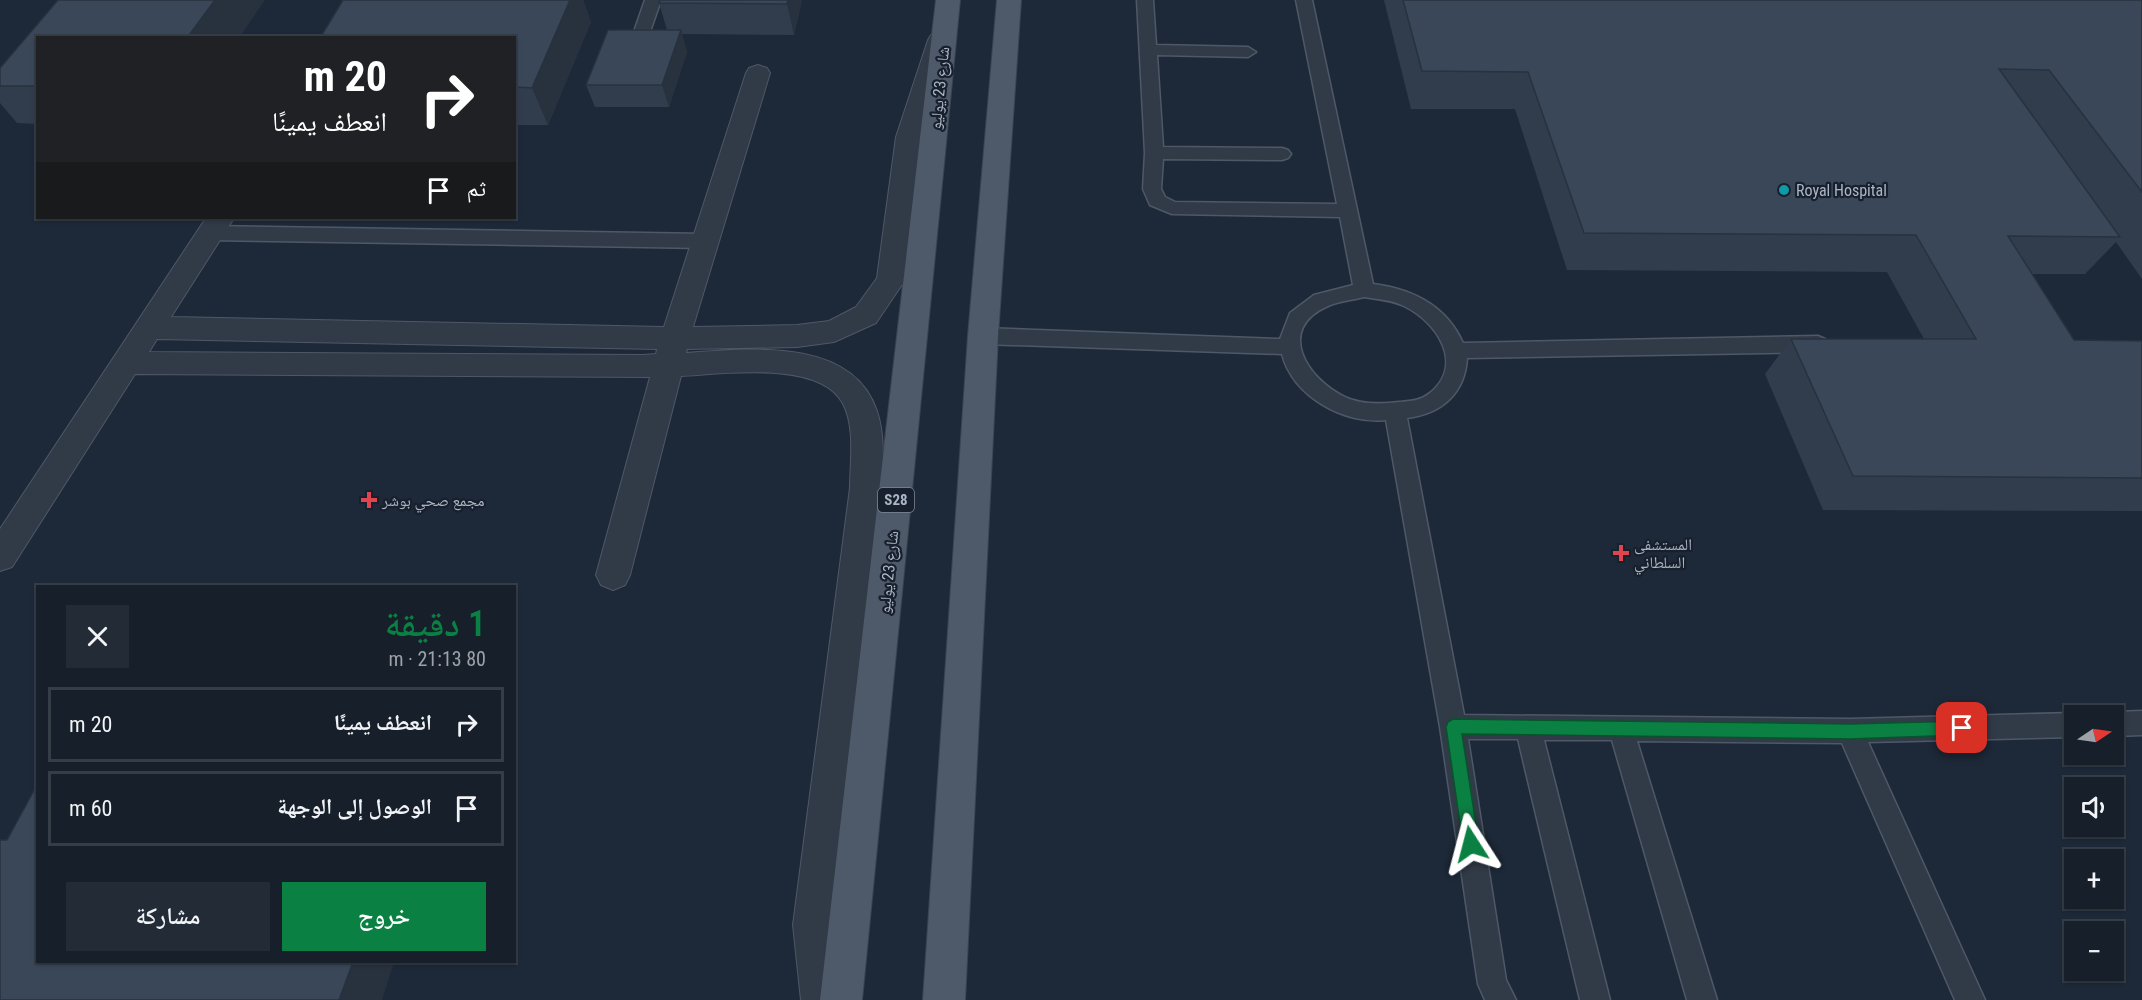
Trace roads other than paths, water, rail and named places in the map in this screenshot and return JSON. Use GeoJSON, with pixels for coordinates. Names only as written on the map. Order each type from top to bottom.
{"type":"FeatureCollection","features":[{"type":"Feature","properties":{"kind":"main road"},"geometry":{"type":"LineString","coordinates":[[944,1000],[983,336],[1010,0]]}},
{"type":"Feature","properties":{"kind":"main road","name":"شارع 23 يوليو"},"geometry":{"type":"LineString","coordinates":[[841,1000],[947,10]]}},
{"type":"Feature","properties":{"kind":"street"},"geometry":{"type":"LineString","coordinates":[[127,363],[671,352],[834,331],[866,315],[891,280],[909,137],[947,10]]}},
{"type":"Feature","properties":{"kind":"street"},"geometry":{"type":"LineString","coordinates":[[613,575],[646,457],[671,352],[758,74]]}},
{"type":"Feature","properties":{"kind":"street"},"geometry":{"type":"LineString","coordinates":[[0,557],[215,225]]}},
{"type":"Feature","properties":{"kind":"street"},"geometry":{"type":"LineString","coordinates":[[149,328],[671,352],[801,364],[836,377],[852,392],[865,418],[866,488],[814,926],[822,1000]]}},
{"type":"Feature","properties":{"kind":"lane"},"geometry":{"type":"LineString","coordinates":[[637,46],[653,0]]}},
{"type":"Feature","properties":{"kind":"lane"},"geometry":{"type":"LineString","coordinates":[[1145,0],[1154,153],[1152,189],[1158,201],[1172,208],[1348,211]]}},
{"type":"Feature","properties":{"kind":"lane"},"geometry":{"type":"LineString","coordinates":[[1304,0],[1364,290]]}},
{"type":"Feature","properties":{"kind":"lane"},"geometry":{"type":"LineString","coordinates":[[1148,50],[1248,52]]}},
{"type":"Feature","properties":{"kind":"lane"},"geometry":{"type":"LineString","coordinates":[[1154,153],[1282,154]]}},
{"type":"Feature","properties":{"kind":"lane"},"geometry":{"type":"LineString","coordinates":[[215,225],[705,241]]}},
{"type":"Feature","properties":{"kind":"lane"},"geometry":{"type":"LineString","coordinates":[[1364,290],[1389,293],[1413,302],[1433,315],[1448,332],[1456,351],[1456,373],[1444,393],[1424,407],[1396,415],[1366,413],[1337,404],[1312,389],[1296,369],[1289,347],[1292,328],[1302,312],[1318,300],[1340,292],[1364,290]]}},
{"type":"Feature","properties":{"kind":"lane"},"geometry":{"type":"LineString","coordinates":[[983,336],[1289,347]]}},
{"type":"Feature","properties":{"kind":"lane"},"geometry":{"type":"LineString","coordinates":[[1456,351],[1842,343]]}},
{"type":"Feature","properties":{"kind":"lane"},"geometry":{"type":"LineString","coordinates":[[1396,415],[1453,727],[1492,984],[1501,1000]]}},
{"type":"Feature","properties":{"kind":"lane"},"geometry":{"type":"LineString","coordinates":[[2124,724],[2142,723]]}},
{"type":"Feature","properties":{"kind":"lane"},"geometry":{"type":"LineString","coordinates":[[1453,727],[1850,731],[2064,725]]}},
{"type":"Feature","properties":{"kind":"lane"},"geometry":{"type":"LineString","coordinates":[[1528,728],[1595,1000]]}},
{"type":"Feature","properties":{"kind":"lane"},"geometry":{"type":"LineString","coordinates":[[1621,729],[1702,1000]]}},
{"type":"Feature","properties":{"kind":"lane"},"geometry":{"type":"LineString","coordinates":[[1850,731],[1970,1000]]}},
{"type":"Feature","properties":{"kind":"place","name":"Royal Hospital"},"geometry":{"type":"Point","coordinates":[1784,190]}},
{"type":"Feature","properties":{"kind":"place","name":"مجمع صحي بوشر"},"geometry":{"type":"Point","coordinates":[369,500]}},
{"type":"Feature","properties":{"kind":"place","name":"المستشفى السلطاني"},"geometry":{"type":"Point","coordinates":[1621,553]}}]}
